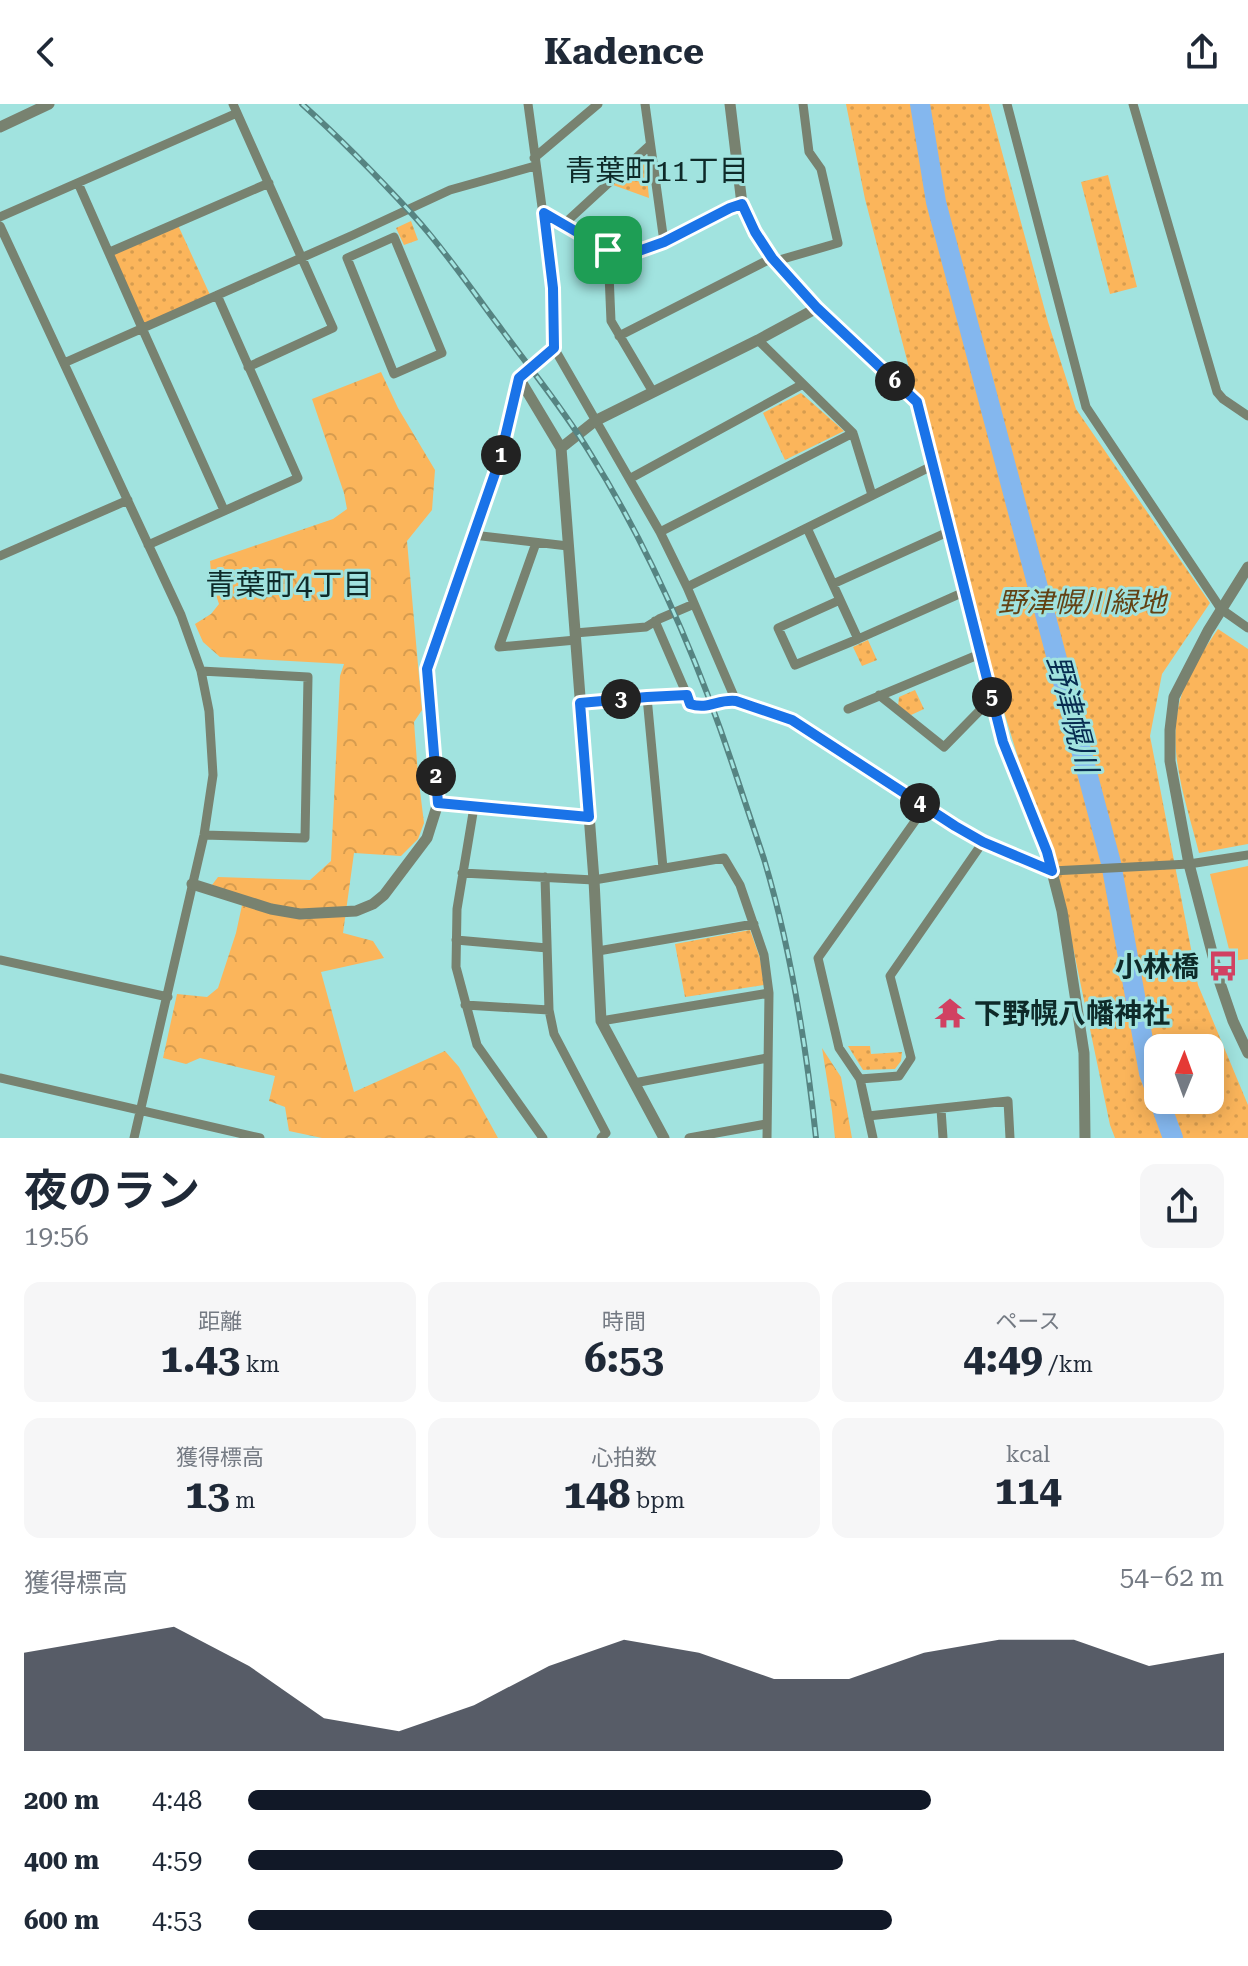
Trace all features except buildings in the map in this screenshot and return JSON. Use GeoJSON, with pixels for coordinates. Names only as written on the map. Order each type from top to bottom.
{"type":"FeatureCollection","features":[{"type":"Feature","properties":{"kind":"street"},"geometry":{"type":"LineString","coordinates":[[0,127],[49,104]]}},
{"type":"Feature","properties":{"kind":"street"},"geometry":{"type":"LineString","coordinates":[[528,104],[553,288],[554,348],[660,532],[736,701]]}},
{"type":"Feature","properties":{"kind":"street"},"geometry":{"type":"LineString","coordinates":[[64,363],[450,190],[535,162],[598,104]]}},
{"type":"Feature","properties":{"kind":"street"},"geometry":{"type":"LineString","coordinates":[[645,104],[664,242]]}},
{"type":"Feature","properties":{"kind":"street"},"geometry":{"type":"LineString","coordinates":[[730,104],[742,204],[755,232],[774,260],[817,308],[917,402],[1003,742],[1047,852],[1062,911],[1084,1053],[1085,1138],[1093,1138]]}},
{"type":"Feature","properties":{"kind":"street"},"geometry":{"type":"LineString","coordinates":[[619,336],[774,260],[838,243],[821,169],[809,152],[803,104]]}},
{"type":"Feature","properties":{"kind":"street"},"geometry":{"type":"LineString","coordinates":[[1007,104],[1086,407],[1221,609],[1248,628]]}},
{"type":"Feature","properties":{"kind":"street"},"geometry":{"type":"LineString","coordinates":[[1133,104],[1217,392],[1248,416]]}},
{"type":"Feature","properties":{"kind":"street"},"geometry":{"type":"LineString","coordinates":[[0,217],[235,108],[333,328],[248,367]]}},
{"type":"Feature","properties":{"kind":"street"},"geometry":{"type":"LineString","coordinates":[[564,224],[650,145]]}},
{"type":"Feature","properties":{"kind":"street"},"geometry":{"type":"LineString","coordinates":[[78,183],[224,510]]}},
{"type":"Feature","properties":{"kind":"street"},"geometry":{"type":"LineString","coordinates":[[110,252],[269,183]]}},
{"type":"Feature","properties":{"kind":"street"},"geometry":{"type":"LineString","coordinates":[[544,213],[608,250],[636,252],[664,242],[742,204]]}},
{"type":"Feature","properties":{"kind":"street"},"geometry":{"type":"LineString","coordinates":[[0,226],[181,615],[201,671],[209,711],[213,775],[204,835],[134,1138]]}},
{"type":"Feature","properties":{"kind":"street"},"geometry":{"type":"LineString","coordinates":[[353,235],[363,251]]}},
{"type":"Feature","properties":{"kind":"street"},"geometry":{"type":"LineString","coordinates":[[394,237],[442,353],[394,374],[347,258],[363,251],[394,237]]}},
{"type":"Feature","properties":{"kind":"street"},"geometry":{"type":"LineString","coordinates":[[608,250],[611,321],[653,392]]}},
{"type":"Feature","properties":{"kind":"street"},"geometry":{"type":"LineString","coordinates":[[148,545],[298,478],[217,295]]}},
{"type":"Feature","properties":{"kind":"street"},"geometry":{"type":"LineString","coordinates":[[561,448],[595,421],[817,308]]}},
{"type":"Feature","properties":{"kind":"street"},"geometry":{"type":"LineString","coordinates":[[758,340],[853,433],[872,495]]}},
{"type":"Feature","properties":{"kind":"street"},"geometry":{"type":"LineString","coordinates":[[192,884],[271,909],[300,914],[356,911],[384,895],[427,838],[438,803],[427,669],[500,459],[519,378],[554,348]]}},
{"type":"Feature","properties":{"kind":"street"},"geometry":{"type":"LineString","coordinates":[[519,378],[561,448],[594,880],[601,1021],[664,1138]]}},
{"type":"Feature","properties":{"kind":"street"},"geometry":{"type":"LineString","coordinates":[[631,478],[803,384]]}},
{"type":"Feature","properties":{"kind":"street"},"geometry":{"type":"LineString","coordinates":[[660,532],[853,433]]}},
{"type":"Feature","properties":{"kind":"street"},"geometry":{"type":"LineString","coordinates":[[687,587],[934,465]]}},
{"type":"Feature","properties":{"kind":"street"},"geometry":{"type":"LineString","coordinates":[[0,556],[128,500]]}},
{"type":"Feature","properties":{"kind":"street"},"geometry":{"type":"LineString","coordinates":[[807,528],[858,639]]}},
{"type":"Feature","properties":{"kind":"street"},"geometry":{"type":"LineString","coordinates":[[833,584],[950,531]]}},
{"type":"Feature","properties":{"kind":"street"},"geometry":{"type":"LineString","coordinates":[[473,535],[568,546]]}},
{"type":"Feature","properties":{"kind":"street"},"geometry":{"type":"LineString","coordinates":[[536,543],[499,647],[646,627],[694,604]]}},
{"type":"Feature","properties":{"kind":"street"},"geometry":{"type":"LineString","coordinates":[[1248,567],[1221,609],[1174,697],[1170,730],[1170,761],[1189,864],[1220,983],[1233,1021],[1244,1036],[1248,1053]]}},
{"type":"Feature","properties":{"kind":"street"},"geometry":{"type":"LineString","coordinates":[[840,600],[778,628],[795,665],[964,592]]}},
{"type":"Feature","properties":{"kind":"street"},"geometry":{"type":"LineString","coordinates":[[655,621],[690,704],[701,708],[727,700],[736,701],[792,720],[983,842],[1052,871],[1189,864],[1248,855]]}},
{"type":"Feature","properties":{"kind":"street"},"geometry":{"type":"LineString","coordinates":[[848,709],[980,654]]}},
{"type":"Feature","properties":{"kind":"street"},"geometry":{"type":"LineString","coordinates":[[201,671],[308,677],[305,838],[204,835]]}},
{"type":"Feature","properties":{"kind":"street"},"geometry":{"type":"LineString","coordinates":[[580,703],[687,695]]}},
{"type":"Feature","properties":{"kind":"street"},"geometry":{"type":"LineString","coordinates":[[879,695],[944,747],[992,698]]}},
{"type":"Feature","properties":{"kind":"street"},"geometry":{"type":"LineString","coordinates":[[647,697],[663,868]]}},
{"type":"Feature","properties":{"kind":"street"},"geometry":{"type":"LineString","coordinates":[[438,803],[589,817]]}},
{"type":"Feature","properties":{"kind":"street"},"geometry":{"type":"LineString","coordinates":[[474,807],[457,909],[456,967],[477,1045],[543,1138]]}},
{"type":"Feature","properties":{"kind":"street"},"geometry":{"type":"LineString","coordinates":[[873,1138],[860,1079],[839,1048],[818,958],[925,807]]}},
{"type":"Feature","properties":{"kind":"street"},"geometry":{"type":"LineString","coordinates":[[860,1079],[899,1076],[911,1058],[890,976],[983,842]]}},
{"type":"Feature","properties":{"kind":"street"},"geometry":{"type":"LineString","coordinates":[[462,873],[594,880],[724,858],[740,885],[764,955],[769,993],[767,1138]]}},
{"type":"Feature","properties":{"kind":"street"},"geometry":{"type":"LineString","coordinates":[[545,877],[549,1010],[554,1034],[606,1133],[601,1138]]}},
{"type":"Feature","properties":{"kind":"street"},"geometry":{"type":"LineString","coordinates":[[598,951],[754,924]]}},
{"type":"Feature","properties":{"kind":"street"},"geometry":{"type":"LineString","coordinates":[[456,940],[547,948]]}},
{"type":"Feature","properties":{"kind":"street"},"geometry":{"type":"LineString","coordinates":[[0,960],[168,997]]}},
{"type":"Feature","properties":{"kind":"street"},"geometry":{"type":"LineString","coordinates":[[601,1021],[769,993]]}},
{"type":"Feature","properties":{"kind":"street"},"geometry":{"type":"LineString","coordinates":[[465,1005],[549,1010]]}},
{"type":"Feature","properties":{"kind":"street"},"geometry":{"type":"LineString","coordinates":[[634,1083],[767,1058]]}},
{"type":"Feature","properties":{"kind":"street"},"geometry":{"type":"LineString","coordinates":[[0,1078],[225,1134],[260,1138]]}},
{"type":"Feature","properties":{"kind":"street"},"geometry":{"type":"LineString","coordinates":[[868,1116],[1008,1101],[1010,1138]]}},
{"type":"Feature","properties":{"kind":"street"},"geometry":{"type":"LineString","coordinates":[[941,1109],[943,1138]]}},
{"type":"Feature","properties":{"kind":"street"},"geometry":{"type":"LineString","coordinates":[[689,1138],[766,1124]]}},
{"type":"Feature","properties":{"kind":"green space","name":"野津幌川緑地"},"geometry":{"type":"Polygon","coordinates":[[[846,104],[989,104],[1048,322],[1076,409],[1210,603],[1162,674],[1150,736],[1198,985],[1218,1034],[1144,1034],[1144,1114],[1224,1114],[1224,1047],[1248,1105],[1248,1138],[1115,1138],[1055,861],[1024,777],[997,689],[957,530],[913,383],[865,199],[846,104]]]}},
{"type":"Feature","properties":{"kind":"green space"},"geometry":{"type":"Polygon","coordinates":[[[645,156],[649,198],[613,185],[645,156]]]}},
{"type":"Feature","properties":{"kind":"green space"},"geometry":{"type":"Polygon","coordinates":[[[1108,175],[1137,287],[1110,294],[1081,182],[1108,175]]]}},
{"type":"Feature","properties":{"kind":"green space"},"geometry":{"type":"Polygon","coordinates":[[[411,221],[418,240],[404,245],[396,228],[411,221]]]}},
{"type":"Feature","properties":{"kind":"green space"},"geometry":{"type":"Polygon","coordinates":[[[177,223],[211,297],[142,328],[110,252],[177,223]]]}},
{"type":"Feature","properties":{"kind":"green space"},"geometry":{"type":"Polygon","coordinates":[[[381,372],[398,408],[435,470],[432,510],[407,541],[422,710],[414,722],[424,823],[418,839],[401,856],[354,853],[343,933],[373,941],[384,958],[321,972],[354,1092],[445,1051],[459,1067],[498,1138],[322,1138],[289,1131],[285,1107],[269,1101],[275,1076],[200,1058],[186,1064],[163,1058],[177,994],[207,997],[218,988],[236,933],[244,896],[212,885],[218,877],[310,880],[331,861],[340,676],[344,664],[220,657],[203,642],[195,624],[211,614],[219,604],[212,583],[210,561],[333,519],[347,509],[312,399],[381,372]]]}},
{"type":"Feature","properties":{"kind":"green space"},"geometry":{"type":"Polygon","coordinates":[[[801,393],[844,431],[785,460],[763,413],[801,393]]]}},
{"type":"Feature","properties":{"kind":"green space"},"geometry":{"type":"Polygon","coordinates":[[[1218,629],[1248,649],[1248,844],[1199,853],[1180,777],[1176,719],[1187,681],[1218,629]]]}},
{"type":"Feature","properties":{"kind":"green space"},"geometry":{"type":"Polygon","coordinates":[[[868,640],[877,660],[862,666],[853,647],[868,640]]]}},
{"type":"Feature","properties":{"kind":"green space"},"geometry":{"type":"Polygon","coordinates":[[[915,690],[924,709],[911,715],[898,706],[899,697],[915,690]]]}},
{"type":"Feature","properties":{"kind":"green space"},"geometry":{"type":"Polygon","coordinates":[[[1248,866],[1248,959],[1232,961],[1210,874],[1248,866]]]}},
{"type":"Feature","properties":{"kind":"green space"},"geometry":{"type":"Polygon","coordinates":[[[750,930],[760,958],[764,985],[685,997],[675,944],[750,930]]]}},
{"type":"Feature","properties":{"kind":"green space"},"geometry":{"type":"Polygon","coordinates":[[[848,1046],[870,1046],[871,1054],[902,1052],[901,1061],[895,1069],[863,1070],[848,1046]]]}},
{"type":"Feature","properties":{"kind":"green space"},"geometry":{"type":"Polygon","coordinates":[[[822,1048],[841,1077],[852,1138],[835,1138],[822,1048]]]}},
{"type":"Feature","properties":{"kind":"waterway","name":"野津幌川"},"geometry":{"type":"LineString","coordinates":[[920,104],[936,202],[1111,863],[1149,1073],[1173,1138]]}},
{"type":"Feature","properties":{"kind":"railway"},"geometry":{"type":"LineString","coordinates":[[302,104],[345,144],[448,257],[580,437],[613,491],[654,570],[691,652],[723,736],[764,859],[796,997],[816,1138]]}},
{"type":"Feature","properties":{"kind":"place","name":"小林橋"},"geometry":{"type":"Point","coordinates":[1223,966]}},
{"type":"Feature","properties":{"kind":"place","name":"下野幌八幡神社"},"geometry":{"type":"Point","coordinates":[950,1013]}},
{"type":"Feature","properties":{"kind":"district","name":"青葉町11丁目"},"geometry":{"type":"Point","coordinates":[657,171]}},
{"type":"Feature","properties":{"kind":"district","name":"青葉町4丁目"},"geometry":{"type":"Point","coordinates":[289,585]}},
{"type":"Feature","properties":{"kind":"route"},"geometry":{"type":"LineString","coordinates":[[742,204],[772,258],[817,308],[917,402],[1003,742],[1052,871],[983,842],[955,826],[792,720],[736,701],[727,700],[701,708],[690,704],[687,695],[580,703],[589,817],[438,803],[427,669],[500,459],[519,378],[554,348],[553,288],[544,213],[608,250],[636,252],[664,242],[742,204]]}}]}
